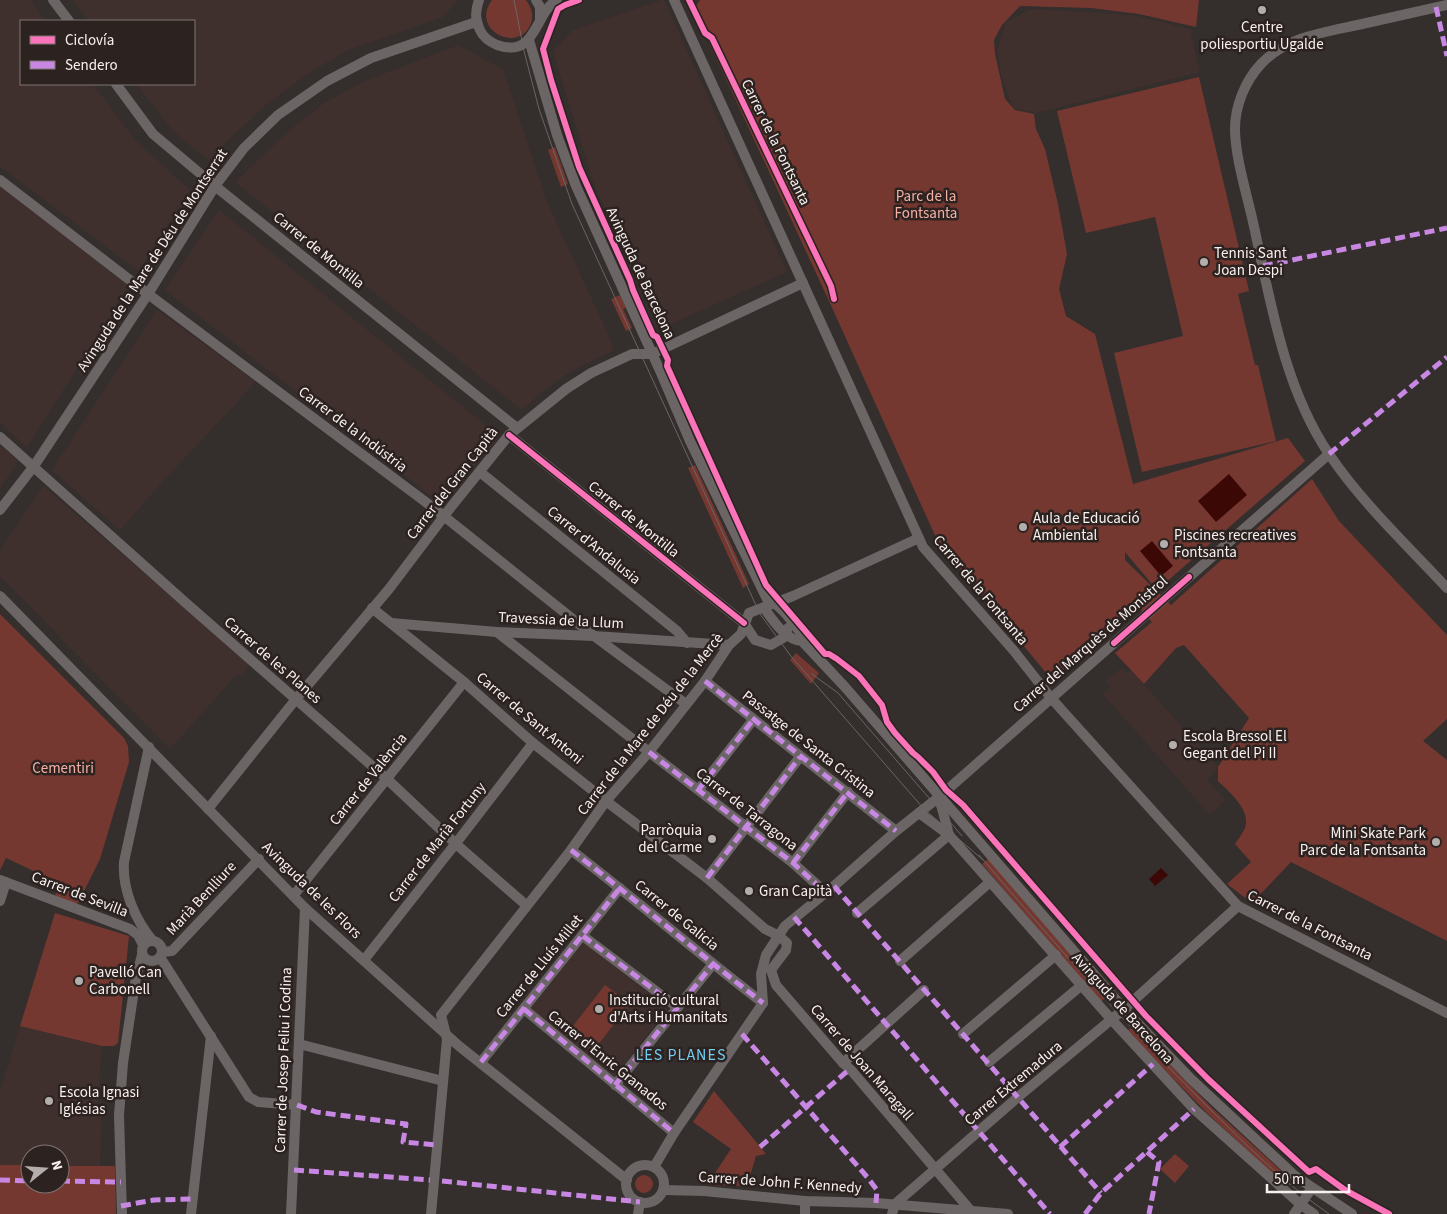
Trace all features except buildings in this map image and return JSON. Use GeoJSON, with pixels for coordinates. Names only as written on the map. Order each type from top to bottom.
{"type":"FeatureCollection","features":[{"type":"Feature","properties":{"kind":"street"},"geometry":{"type":"LineString","coordinates":[[53,0],[68,20]]}},
{"type":"Feature","properties":{"kind":"street"},"geometry":{"type":"LineString","coordinates":[[479,0],[475,10],[476,22],[481,34],[491,43],[504,47],[517,46],[529,40],[536,31],[540,20],[556,0]]}},
{"type":"Feature","properties":{"kind":"street"},"geometry":{"type":"LineString","coordinates":[[536,0],[540,7],[540,20]]}},
{"type":"Feature","properties":{"kind":"street","name":"Carrer de la Fontsanta"},"geometry":{"type":"LineString","coordinates":[[674,0],[923,547],[1014,651],[1051,698],[1226,895],[1238,906],[1447,1013]]}},
{"type":"Feature","properties":{"kind":"street"},"geometry":{"type":"LineString","coordinates":[[1447,5],[1296,40],[1274,53],[1251,76],[1238,107],[1235,128],[1246,192],[1277,326],[1292,377],[1309,420],[1329,454],[1361,495],[1447,588]]}},
{"type":"Feature","properties":{"kind":"street","name":"Avinguda de la Mare de Déu de Montserrat"},"geometry":{"type":"LineString","coordinates":[[0,510],[34,466],[148,294],[215,186],[244,148],[278,115],[327,80],[371,58],[476,22]]}},
{"type":"Feature","properties":{"kind":"street","name":"Avinguda de Barcelona"},"geometry":{"type":"LineString","coordinates":[[529,40],[557,134],[576,186],[690,441],[768,603],[786,633],[796,641],[802,641]]}},
{"type":"Feature","properties":{"kind":"street","name":"Carrer de Montilla"},"geometry":{"type":"LineString","coordinates":[[117,85],[154,134],[744,623],[751,637],[771,645],[783,638],[786,633]]}},
{"type":"Feature","properties":{"kind":"street","name":"Carrer de la Indústria"},"geometry":{"type":"LineString","coordinates":[[0,180],[443,516],[594,636],[686,704]]}},
{"type":"Feature","properties":{"kind":"street","name":"Carrer del Gran Capità"},"geometry":{"type":"LineString","coordinates":[[208,808],[372,608],[443,516],[513,431],[566,388],[591,373],[632,354],[652,354],[803,283]]}},
{"type":"Feature","properties":{"kind":"street","name":"Carrer de les Planes"},"geometry":{"type":"LineString","coordinates":[[0,437],[387,779],[456,844],[526,905]]}},
{"type":"Feature","properties":{"kind":"street","name":"Carrer del Marquès de Monistrol"},"geometry":{"type":"LineString","coordinates":[[783,939],[785,926],[794,917],[834,886],[896,830],[939,797],[1329,454]]}},
{"type":"Feature","properties":{"kind":"street","name":"Carrer d'Andalusia"},"geometry":{"type":"LineString","coordinates":[[480,472],[677,631],[687,643]]}},
{"type":"Feature","properties":{"kind":"street","name":"Carrer de la Mare de Déu de la Mercè"},"geometry":{"type":"LineString","coordinates":[[444,1030],[441,1015],[571,850],[606,801],[649,752],[704,681],[729,645],[741,634],[748,613],[918,538]]}},
{"type":"Feature","properties":{"kind":"street","name":"Avinguda de les Flors"},"geometry":{"type":"LineString","coordinates":[[0,596],[305,908],[444,1030],[459,1046],[627,1180]]}},
{"type":"Feature","properties":{"kind":"street","name":"Avinguda de Barcelona"},"geometry":{"type":"LineString","coordinates":[[768,603],[788,618],[802,635],[802,641],[845,687],[1124,1009],[1197,1085],[1295,1176],[1352,1214]]}},
{"type":"Feature","properties":{"kind":"street","name":"Carrer de Sant Antoni"},"geometry":{"type":"LineString","coordinates":[[372,608],[464,682],[533,743],[707,878],[765,929],[783,939]]}},
{"type":"Feature","properties":{"kind":"street"},"geometry":{"type":"LineString","coordinates":[[786,633],[788,618]]}},
{"type":"Feature","properties":{"kind":"street","name":"Travessia de la Llum"},"geometry":{"type":"LineString","coordinates":[[392,624],[729,645]]}},
{"type":"Feature","properties":{"kind":"street","name":"Carrer de Tarragona"},"geometry":{"type":"LineString","coordinates":[[497,632],[793,863],[825,892]]}},
{"type":"Feature","properties":{"kind":"street","name":"Passatge de Santa Cristina"},"geometry":{"type":"LineString","coordinates":[[704,681],[896,830]]}},
{"type":"Feature","properties":{"kind":"street","name":"Carrer de València"},"geometry":{"type":"LineString","coordinates":[[294,895],[464,682]]}},
{"type":"Feature","properties":{"kind":"street"},"geometry":{"type":"LineString","coordinates":[[699,789],[753,720]]}},
{"type":"Feature","properties":{"kind":"street","name":"Carrer de Marià Fortuny"},"geometry":{"type":"LineString","coordinates":[[364,960],[533,743]]}},
{"type":"Feature","properties":{"kind":"street"},"geometry":{"type":"LineString","coordinates":[[149,747],[124,870],[128,895],[140,920],[146,947],[145,960],[150,962],[156,961],[161,955]]}},
{"type":"Feature","properties":{"kind":"street"},"geometry":{"type":"LineString","coordinates":[[707,878],[745,826],[800,757]]}},
{"type":"Feature","properties":{"kind":"street"},"geometry":{"type":"LineString","coordinates":[[793,863],[848,792]]}},
{"type":"Feature","properties":{"kind":"street"},"geometry":{"type":"LineString","coordinates":[[857,913],[949,835],[939,797]]}},
{"type":"Feature","properties":{"kind":"street","name":"Avinguda de Barcelona"},"geometry":{"type":"LineString","coordinates":[[920,813],[949,835],[1111,1019],[1200,1114],[1300,1204],[1314,1214]]}},
{"type":"Feature","properties":{"kind":"street","name":"Carrer de Galicia"},"geometry":{"type":"LineString","coordinates":[[571,850],[764,1003]]}},
{"type":"Feature","properties":{"kind":"street","name":"Marià Benlliure"},"geometry":{"type":"LineString","coordinates":[[161,955],[172,951],[259,859]]}},
{"type":"Feature","properties":{"kind":"street"},"geometry":{"type":"LineString","coordinates":[[0,901],[3,881]]}},
{"type":"Feature","properties":{"kind":"street","name":"Carrer de Sevilla"},"geometry":{"type":"LineString","coordinates":[[3,881],[130,929],[138,935],[146,947]]}},
{"type":"Feature","properties":{"kind":"street"},"geometry":{"type":"LineString","coordinates":[[900,961],[990,882]]}},
{"type":"Feature","properties":{"kind":"street","name":"Carrer de Lluís Millet"},"geometry":{"type":"LineString","coordinates":[[481,1062],[620,888]]}},
{"type":"Feature","properties":{"kind":"street","name":"Carrer Extremadura"},"geometry":{"type":"LineString","coordinates":[[894,1209],[935,1170],[1018,1097],[1124,1009],[1238,906]]}},
{"type":"Feature","properties":{"kind":"street","name":"Carrer de Josep Feliu i Codina"},"geometry":{"type":"LineString","coordinates":[[291,1214],[305,908]]}},
{"type":"Feature","properties":{"kind":"street"},"geometry":{"type":"LineString","coordinates":[[583,936],[677,1007]]}},
{"type":"Feature","properties":{"kind":"street"},"geometry":{"type":"LineString","coordinates":[[654,1167],[674,1133],[764,1003],[761,974],[766,955],[783,939]]}},
{"type":"Feature","properties":{"kind":"street","name":"Carrer de Joan Maragall"},"geometry":{"type":"LineString","coordinates":[[783,939],[786,950],[771,970],[776,985],[971,1211]]}},
{"type":"Feature","properties":{"kind":"street"},"geometry":{"type":"LineString","coordinates":[[146,947],[158,943],[161,947],[161,955],[249,1097],[253,1101],[262,1103],[297,1105]]}},
{"type":"Feature","properties":{"kind":"street"},"geometry":{"type":"LineString","coordinates":[[122,1214],[119,1115],[123,1064],[136,977],[146,947]]}},
{"type":"Feature","properties":{"kind":"street"},"geometry":{"type":"LineString","coordinates":[[963,1034],[1056,956]]}},
{"type":"Feature","properties":{"kind":"street"},"geometry":{"type":"LineString","coordinates":[[615,1085],[713,964]]}},
{"type":"Feature","properties":{"kind":"street"},"geometry":{"type":"LineString","coordinates":[[989,1062],[1082,986]]}},
{"type":"Feature","properties":{"kind":"street"},"geometry":{"type":"LineString","coordinates":[[843,1063],[924,990]]}},
{"type":"Feature","properties":{"kind":"street","name":"Carrer d'Enric Granados"},"geometry":{"type":"LineString","coordinates":[[524,1009],[674,1133]]}},
{"type":"Feature","properties":{"kind":"street"},"geometry":{"type":"LineString","coordinates":[[431,1214],[447,1039],[444,1030]]}},
{"type":"Feature","properties":{"kind":"street"},"geometry":{"type":"LineString","coordinates":[[191,1214],[210,1036]]}},
{"type":"Feature","properties":{"kind":"street"},"geometry":{"type":"LineString","coordinates":[[299,1044],[443,1081]]}},
{"type":"Feature","properties":{"kind":"street"},"geometry":{"type":"LineString","coordinates":[[648,1165],[654,1167],[660,1171],[663,1178],[663,1190],[659,1197],[648,1203],[634,1199],[627,1187],[629,1174],[639,1166],[648,1165]]}},
{"type":"Feature","properties":{"kind":"street"},"geometry":{"type":"LineString","coordinates":[[1294,1214],[1312,1188]]}},
{"type":"Feature","properties":{"kind":"street","name":"Carrer de John F. Kennedy"},"geometry":{"type":"LineString","coordinates":[[663,1190],[894,1209],[971,1211]]}},
{"type":"Feature","properties":{"kind":"street"},"geometry":{"type":"LineString","coordinates":[[805,1201],[805,1214]]}},
{"type":"Feature","properties":{"kind":"street"},"geometry":{"type":"LineString","coordinates":[[638,1214],[640,1202]]}},
{"type":"Feature","properties":{"kind":"street"},"geometry":{"type":"LineString","coordinates":[[971,1211],[1008,1214]]}},
{"type":"Feature","properties":{"kind":"shaded area"},"geometry":{"type":"Polygon","coordinates":[[[0,0],[30,0],[45,20],[20,20],[20,85],[94,85],[135,140],[190,190],[138,271],[0,166],[0,0]]]}},
{"type":"Feature","properties":{"kind":"shaded area"},"geometry":{"type":"Polygon","coordinates":[[[72,0],[458,0],[443,17],[348,50],[306,75],[267,104],[223,145],[209,161],[173,131],[137,85],[195,85],[195,20],[88,20],[72,0]]]}},
{"type":"Feature","properties":{"kind":"shaded area"},"geometry":{"type":"Polygon","coordinates":[[[664,0],[787,272],[660,329],[593,181],[553,52],[573,30],[664,0]]]}},
{"type":"Feature","properties":{"kind":"shaded area"},"geometry":{"type":"Polygon","coordinates":[[[1031,9],[1133,15],[1190,29],[1200,72],[1036,113],[1013,108],[1002,79],[997,50],[1006,22],[1031,9]]]}},
{"type":"Feature","properties":{"kind":"shaded area"},"geometry":{"type":"Polygon","coordinates":[[[460,46],[503,69],[547,202],[613,345],[611,352],[570,372],[547,388],[522,410],[235,182],[290,130],[324,103],[362,82],[460,46]]]}},
{"type":"Feature","properties":{"kind":"shaded area"},"geometry":{"type":"Polygon","coordinates":[[[0,186],[129,286],[27,447],[0,423],[0,186]]]}},
{"type":"Feature","properties":{"kind":"shaded area"},"geometry":{"type":"Polygon","coordinates":[[[219,210],[499,436],[443,505],[165,290],[219,210]]]}},
{"type":"Feature","properties":{"kind":"shaded area"},"geometry":{"type":"Polygon","coordinates":[[[157,310],[256,382],[120,530],[52,470],[157,310]]]}},
{"type":"Feature","properties":{"kind":"shaded area"},"geometry":{"type":"Polygon","coordinates":[[[0,445],[18,461],[0,489],[0,445]]]}},
{"type":"Feature","properties":{"kind":"shaded area"},"geometry":{"type":"Polygon","coordinates":[[[1229,474],[1247,495],[1216,522],[1198,501],[1229,474]]]}},
{"type":"Feature","properties":{"kind":"shaded area"},"geometry":{"type":"Polygon","coordinates":[[[43,486],[250,664],[241,676],[238,673],[170,749],[0,576],[0,551],[43,486]]]}},
{"type":"Feature","properties":{"kind":"shaded area"},"geometry":{"type":"Polygon","coordinates":[[[1152,541],[1173,566],[1161,576],[1140,551],[1152,541]]]}},
{"type":"Feature","properties":{"kind":"shaded area","name":"Escola Bressol El Gegant del Pi II"},"geometry":{"type":"Polygon","coordinates":[[[1122,668],[1126,673],[1131,670],[1218,767],[1207,780],[1225,800],[1210,815],[1103,694],[1111,687],[1106,680],[1122,668]]]}},
{"type":"Feature","properties":{"kind":"shaded area"},"geometry":{"type":"Polygon","coordinates":[[[1161,868],[1168,875],[1155,886],[1149,879],[1161,868]]]}},
{"type":"Feature","properties":{"kind":"shaded area","name":"Institució cultural d'Arts i Humanitats"},"geometry":{"type":"Polygon","coordinates":[[[584,942],[668,1009],[614,1076],[530,1010],[584,942]]]}},
{"type":"Feature","properties":{"kind":"shaded area","name":"Escola Ignasi Iglésias"},"geometry":{"type":"Polygon","coordinates":[[[20,1026],[102,1046],[97,1112],[102,1112],[100,1166],[70,1166],[70,1144],[20,1144],[20,1165],[0,1165],[0,1091],[20,1026]]]}},
{"type":"Feature","properties":{"kind":"green space"},"geometry":{"type":"Polygon","coordinates":[[[492,0],[526,0],[531,8],[532,17],[531,23],[525,32],[517,37],[508,38],[499,35],[491,29],[487,21],[487,11],[492,0]]]}},
{"type":"Feature","properties":{"kind":"green space","name":"Parc de la Fontsanta"},"geometry":{"type":"Polygon","coordinates":[[[700,0],[1199,0],[1196,27],[1139,14],[1091,8],[1020,6],[1002,25],[994,40],[995,54],[1005,99],[1015,110],[1034,114],[1036,129],[1045,149],[1067,254],[1059,289],[1066,316],[1095,334],[1133,484],[1288,438],[1305,461],[1157,590],[1125,552],[1125,560],[1171,605],[1312,479],[1339,521],[1447,635],[1447,719],[1423,741],[1447,760],[1447,941],[1291,862],[1252,903],[1227,884],[1251,862],[1235,844],[1246,823],[1243,809],[1218,781],[1218,767],[1249,718],[1184,645],[1176,648],[1144,684],[1115,653],[1152,622],[1137,606],[1052,680],[938,542],[694,10],[700,0]]]}},
{"type":"Feature","properties":{"kind":"green space","name":"Tennis Sant Joan Despi"},"geometry":{"type":"Polygon","coordinates":[[[1199,77],[1249,291],[1238,294],[1255,365],[1258,365],[1276,441],[1142,472],[1114,353],[1183,336],[1155,217],[1086,233],[1057,111],[1199,77]]]}},
{"type":"Feature","properties":{"kind":"green space"},"geometry":{"type":"Polygon","coordinates":[[[555,147],[568,184],[561,187],[548,150],[555,147]]]}},
{"type":"Feature","properties":{"kind":"green space"},"geometry":{"type":"Polygon","coordinates":[[[620,295],[626,308],[623,309],[632,328],[626,331],[611,299],[620,295]]]}},
{"type":"Feature","properties":{"kind":"green space"},"geometry":{"type":"Polygon","coordinates":[[[695,465],[749,584],[743,588],[688,468],[695,465]]]}},
{"type":"Feature","properties":{"kind":"green space","name":"Cementiri"},"geometry":{"type":"Polygon","coordinates":[[[0,614],[124,738],[128,746],[129,762],[100,859],[76,907],[55,895],[61,884],[6,858],[0,870],[0,614]]]}},
{"type":"Feature","properties":{"kind":"green space"},"geometry":{"type":"Polygon","coordinates":[[[796,653],[819,673],[811,684],[790,660],[796,653]]]}},
{"type":"Feature","properties":{"kind":"green space"},"geometry":{"type":"Polygon","coordinates":[[[988,859],[1107,996],[1101,1002],[982,864],[988,859]]]}},
{"type":"Feature","properties":{"kind":"green space","name":"Pavelló Can Carbonell"},"geometry":{"type":"Polygon","coordinates":[[[55,913],[129,936],[118,1043],[114,1046],[102,1046],[20,1026],[55,913]]]}},
{"type":"Feature","properties":{"kind":"green space"},"geometry":{"type":"Polygon","coordinates":[[[605,985],[630,1004],[593,1051],[569,1031],[605,985]]]}},
{"type":"Feature","properties":{"kind":"green space"},"geometry":{"type":"Polygon","coordinates":[[[1133,1026],[1211,1107],[1289,1178],[1284,1184],[1208,1114],[1127,1031],[1133,1026]]]}},
{"type":"Feature","properties":{"kind":"green space"},"geometry":{"type":"Polygon","coordinates":[[[714,1091],[766,1154],[756,1156],[747,1186],[707,1185],[731,1149],[693,1122],[714,1091]]]}},
{"type":"Feature","properties":{"kind":"green space"},"geometry":{"type":"Polygon","coordinates":[[[1175,1154],[1189,1166],[1175,1183],[1160,1169],[1175,1154]]]}},
{"type":"Feature","properties":{"kind":"green space"},"geometry":{"type":"Polygon","coordinates":[[[0,1165],[20,1165],[20,1194],[70,1194],[70,1166],[115,1166],[116,1214],[0,1214],[0,1165]]]}},
{"type":"Feature","properties":{"kind":"green space"},"geometry":{"type":"Polygon","coordinates":[[[640,1175],[648,1175],[653,1180],[651,1191],[640,1193],[635,1188],[635,1180],[640,1175]]]}},
{"type":"Feature","properties":{"kind":"tram line"},"geometry":{"type":"LineString","coordinates":[[514,0],[524,51],[539,109],[572,204],[760,614],[790,655],[924,809],[983,860]]}},
{"type":"Feature","properties":{"kind":"tram line"},"geometry":{"type":"LineString","coordinates":[[812,674],[838,693],[962,836]]}},
{"type":"Feature","properties":{"kind":"tram line"},"geometry":{"type":"LineString","coordinates":[[979,855],[1089,982],[1175,1074],[1265,1162],[1329,1214]]}},
{"type":"Feature","properties":{"kind":"marked path"},"geometry":{"type":"LineString","coordinates":[[1436,7],[1447,56]]}},
{"type":"Feature","properties":{"kind":"marked path"},"geometry":{"type":"LineString","coordinates":[[1263,266],[1447,228]]}},
{"type":"Feature","properties":{"kind":"marked path"},"geometry":{"type":"LineString","coordinates":[[1329,454],[1447,357]]}},
{"type":"Feature","properties":{"kind":"marked path"},"geometry":{"type":"LineString","coordinates":[[705,681],[896,831]]}},
{"type":"Feature","properties":{"kind":"marked path"},"geometry":{"type":"LineString","coordinates":[[699,789],[753,720]]}},
{"type":"Feature","properties":{"kind":"marked path"},"geometry":{"type":"LineString","coordinates":[[649,752],[793,863],[825,892]]}},
{"type":"Feature","properties":{"kind":"marked path"},"geometry":{"type":"LineString","coordinates":[[707,878],[800,757]]}},
{"type":"Feature","properties":{"kind":"marked path"},"geometry":{"type":"LineString","coordinates":[[793,863],[848,792]]}},
{"type":"Feature","properties":{"kind":"marked path"},"geometry":{"type":"LineString","coordinates":[[571,850],[763,1003]]}},
{"type":"Feature","properties":{"kind":"marked path"},"geometry":{"type":"LineString","coordinates":[[834,886],[1101,1193]]}},
{"type":"Feature","properties":{"kind":"marked path"},"geometry":{"type":"LineString","coordinates":[[481,1062],[620,888]]}},
{"type":"Feature","properties":{"kind":"marked path"},"geometry":{"type":"LineString","coordinates":[[794,917],[1050,1214]]}},
{"type":"Feature","properties":{"kind":"marked path"},"geometry":{"type":"LineString","coordinates":[[583,936],[677,1007]]}},
{"type":"Feature","properties":{"kind":"marked path"},"geometry":{"type":"LineString","coordinates":[[615,1085],[713,964]]}},
{"type":"Feature","properties":{"kind":"marked path"},"geometry":{"type":"LineString","coordinates":[[524,1009],[674,1133]]}},
{"type":"Feature","properties":{"kind":"marked path"},"geometry":{"type":"LineString","coordinates":[[742,1034],[868,1178],[877,1190],[876,1203]]}},
{"type":"Feature","properties":{"kind":"marked path"},"geometry":{"type":"LineString","coordinates":[[1060,1147],[1153,1064]]}},
{"type":"Feature","properties":{"kind":"marked path"},"geometry":{"type":"LineString","coordinates":[[760,1147],[845,1073],[851,1070]]}},
{"type":"Feature","properties":{"kind":"marked path"},"geometry":{"type":"LineString","coordinates":[[297,1105],[316,1112],[406,1124],[403,1142],[437,1145]]}},
{"type":"Feature","properties":{"kind":"marked path"},"geometry":{"type":"LineString","coordinates":[[1085,1214],[1101,1193],[1194,1109]]}},
{"type":"Feature","properties":{"kind":"marked path"},"geometry":{"type":"LineString","coordinates":[[1147,1152],[1159,1162],[1149,1214]]}},
{"type":"Feature","properties":{"kind":"marked path"},"geometry":{"type":"LineString","coordinates":[[294,1170],[430,1180]]}},
{"type":"Feature","properties":{"kind":"marked path"},"geometry":{"type":"LineString","coordinates":[[0,1180],[20,1181]]}},
{"type":"Feature","properties":{"kind":"marked path"},"geometry":{"type":"LineString","coordinates":[[70,1181],[121,1182]]}},
{"type":"Feature","properties":{"kind":"marked path"},"geometry":{"type":"LineString","coordinates":[[442,1181],[640,1202]]}},
{"type":"Feature","properties":{"kind":"marked path"},"geometry":{"type":"LineString","coordinates":[[121,1206],[154,1200],[192,1199]]}},
{"type":"Feature","properties":{"kind":"cycle path"},"geometry":{"type":"LineString","coordinates":[[579,0],[558,9],[543,49],[551,80],[579,167],[653,335],[657,337],[668,360],[667,366],[766,585],[825,654],[829,654],[837,659],[859,676],[882,705],[887,722],[895,733],[933,772],[946,790],[963,805],[1146,1016],[1208,1079],[1309,1172],[1316,1169],[1345,1190],[1389,1214]]}},
{"type":"Feature","properties":{"kind":"cycle path"},"geometry":{"type":"LineString","coordinates":[[689,0],[705,33],[712,38],[831,286],[834,299]]}},
{"type":"Feature","properties":{"kind":"cycle path"},"geometry":{"type":"LineString","coordinates":[[509,435],[744,623]]}},
{"type":"Feature","properties":{"kind":"cycle path"},"geometry":{"type":"LineString","coordinates":[[1114,643],[1189,577]]}},
{"type":"Feature","properties":{"kind":"place","name":"Centre poliesportiu Ugalde"},"geometry":{"type":"Point","coordinates":[1262,10]}},
{"type":"Feature","properties":{"kind":"place","name":"Tennis Sant Joan Despi"},"geometry":{"type":"Point","coordinates":[1204,262]}},
{"type":"Feature","properties":{"kind":"place","name":"Aula de Educació Ambiental"},"geometry":{"type":"Point","coordinates":[1023,527]}},
{"type":"Feature","properties":{"kind":"place","name":"Piscines recreatives Fontsanta"},"geometry":{"type":"Point","coordinates":[1164,544]}},
{"type":"Feature","properties":{"kind":"place","name":"Escola Bressol El Gegant del Pi II"},"geometry":{"type":"Point","coordinates":[1173,745]}},
{"type":"Feature","properties":{"kind":"place","name":"Parròquia del Carme"},"geometry":{"type":"Point","coordinates":[712,839]}},
{"type":"Feature","properties":{"kind":"place","name":"Mini Skate Park Parc de la Fontsanta"},"geometry":{"type":"Point","coordinates":[1436,842]}},
{"type":"Feature","properties":{"kind":"place","name":"Gran Capità"},"geometry":{"type":"Point","coordinates":[749,891]}},
{"type":"Feature","properties":{"kind":"place","name":"Pavelló Can Carbonell"},"geometry":{"type":"Point","coordinates":[79,981]}},
{"type":"Feature","properties":{"kind":"place","name":"Institució cultural d'Arts i Humanitats"},"geometry":{"type":"Point","coordinates":[599,1009]}},
{"type":"Feature","properties":{"kind":"place","name":"Escola Ignasi Iglésias"},"geometry":{"type":"Point","coordinates":[49,1101]}},
{"type":"Feature","properties":{"kind":"district","name":"LES PLANES"},"geometry":{"type":"Point","coordinates":[681,1054]}}]}
